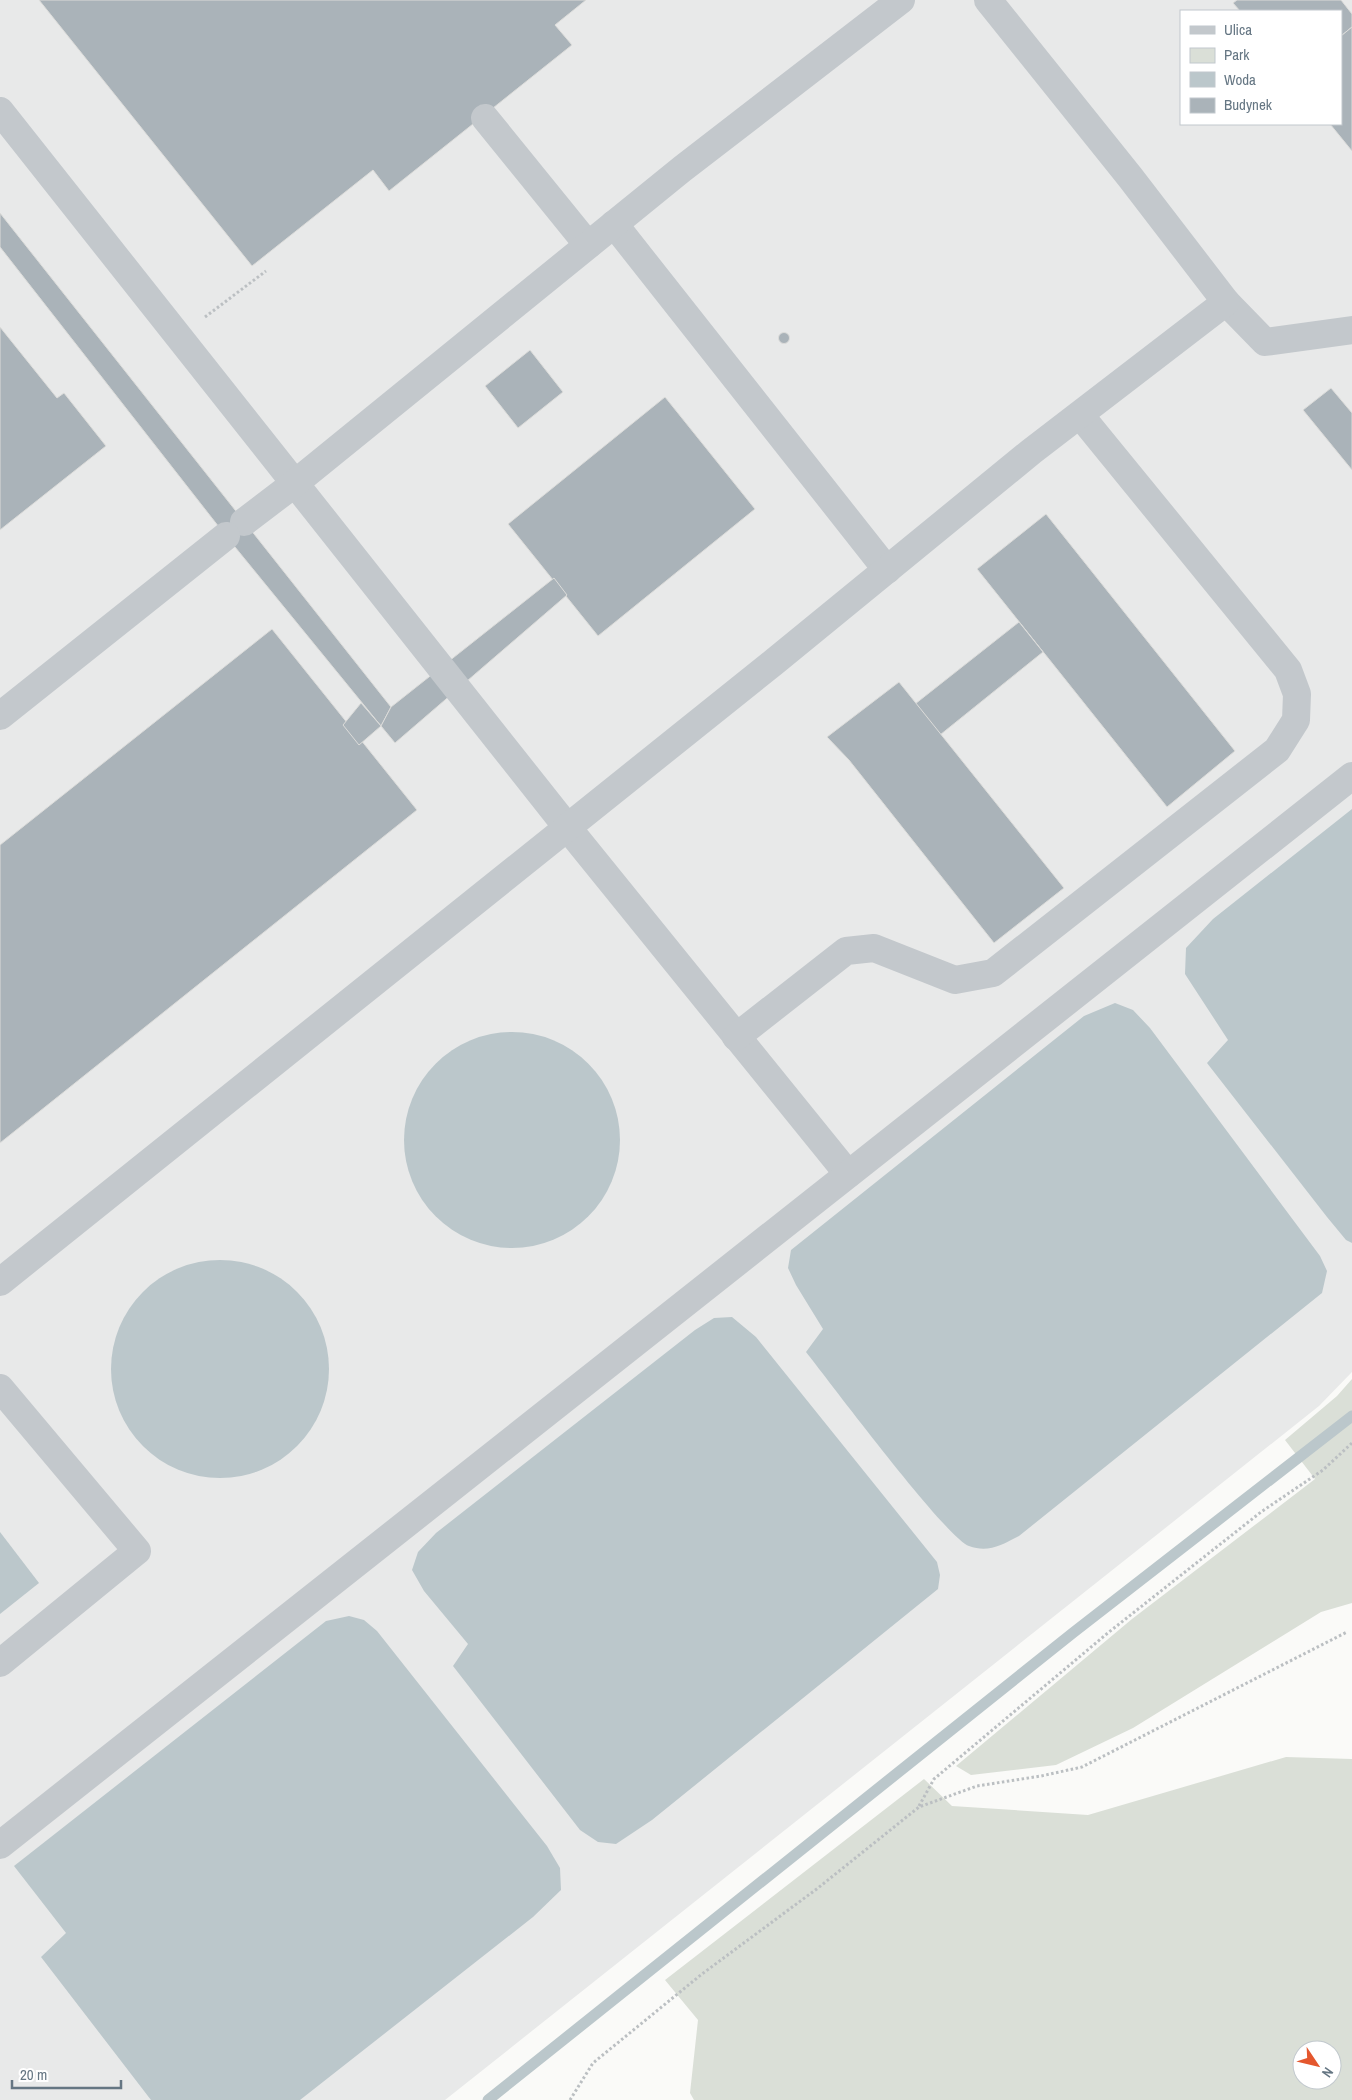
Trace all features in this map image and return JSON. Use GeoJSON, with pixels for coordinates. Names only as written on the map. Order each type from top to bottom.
{"type":"FeatureCollection","features":[{"type":"Feature","properties":{"kind":"lane"},"geometry":{"type":"LineString","coordinates":[[0,716],[294,484],[614,224],[901,0]]}},
{"type":"Feature","properties":{"kind":"lane"},"geometry":{"type":"LineString","coordinates":[[988,0],[1130,177],[1226,302],[1265,342],[1352,330]]}},
{"type":"Feature","properties":{"kind":"lane"},"geometry":{"type":"LineString","coordinates":[[0,112],[567,827],[848,1174]]}},
{"type":"Feature","properties":{"kind":"lane"},"geometry":{"type":"LineString","coordinates":[[485,118],[588,246]]}},
{"type":"Feature","properties":{"kind":"lane"},"geometry":{"type":"LineString","coordinates":[[614,224],[887,570]]}},
{"type":"Feature","properties":{"kind":"lane"},"geometry":{"type":"LineString","coordinates":[[0,1282],[887,570],[1032,451],[1226,302]]}},
{"type":"Feature","properties":{"kind":"lane"},"geometry":{"type":"LineString","coordinates":[[736,1037],[846,950],[874,948],[955,980],[993,973],[1276,750],[1296,720],[1297,694],[1288,670],[1080,415]]}},
{"type":"Feature","properties":{"kind":"lane"},"geometry":{"type":"LineString","coordinates":[[0,1845],[1352,776]]}},
{"type":"Feature","properties":{"kind":"lane"},"geometry":{"type":"LineString","coordinates":[[0,1388],[137,1551],[0,1662]]}},
{"type":"Feature","properties":{"kind":"path"},"geometry":{"type":"LineString","coordinates":[[179,337],[266,270]]}},
{"type":"Feature","properties":{"kind":"path"},"geometry":{"type":"LineString","coordinates":[[919,1806],[934,1779],[941,1772],[1109,1632],[1261,1512],[1323,1470],[1352,1443]]}},
{"type":"Feature","properties":{"kind":"path"},"geometry":{"type":"LineString","coordinates":[[570,2100],[593,2063],[702,1974],[818,1888],[919,1806],[977,1786],[1082,1767],[1347,1632]]}},
{"type":"Feature","properties":{"kind":"shaded area"},"geometry":{"type":"Polygon","coordinates":[[[0,0],[1352,0],[1352,1372],[1319,1406],[445,2100],[0,2100],[0,0]]]}},
{"type":"Feature","properties":{"kind":"green space"},"geometry":{"type":"Polygon","coordinates":[[[1352,1379],[1352,1603],[1321,1612],[1133,1728],[1056,1765],[971,1775],[956,1766],[1132,1619],[1315,1479],[1285,1440],[1337,1396],[1352,1379]]]}},
{"type":"Feature","properties":{"kind":"green space"},"geometry":{"type":"Polygon","coordinates":[[[1286,1757],[1352,1759],[1352,2100],[694,2100],[690,2093],[698,2020],[665,1980],[924,1779],[952,1806],[1088,1815],[1286,1757]]]}},
{"type":"Feature","properties":{"kind":"water"},"geometry":{"type":"Polygon","coordinates":[[[1352,809],[1352,1243],[1346,1240],[1327,1217],[1207,1063],[1228,1040],[1185,974],[1186,948],[1213,919],[1352,809]]]}},
{"type":"Feature","properties":{"kind":"water"},"geometry":{"type":"Polygon","coordinates":[[[1115,1003],[1133,1010],[1150,1028],[1320,1256],[1327,1271],[1322,1293],[1019,1536],[995,1547],[976,1548],[969,1546],[957,1537],[937,1517],[806,1352],[823,1329],[796,1285],[788,1268],[791,1250],[1084,1016],[1115,1003]]]}},
{"type":"Feature","properties":{"kind":"water"},"geometry":{"type":"Polygon","coordinates":[[[512,1032],[533,1034],[553,1040],[572,1050],[588,1064],[602,1080],[612,1099],[618,1119],[620,1140],[618,1161],[612,1181],[602,1200],[588,1216],[572,1230],[553,1240],[533,1246],[512,1248],[491,1246],[471,1240],[452,1230],[436,1216],[422,1200],[412,1181],[406,1161],[404,1140],[406,1119],[412,1099],[422,1080],[436,1064],[452,1050],[471,1040],[491,1034],[512,1032]]]}},
{"type":"Feature","properties":{"kind":"water"},"geometry":{"type":"Polygon","coordinates":[[[220,1260],[241,1262],[262,1269],[271,1273],[297,1292],[316,1318],[320,1327],[327,1348],[329,1369],[327,1390],[320,1411],[316,1420],[297,1446],[271,1465],[262,1469],[241,1476],[220,1478],[199,1476],[178,1469],[169,1465],[143,1446],[124,1420],[120,1411],[113,1390],[111,1369],[113,1348],[120,1327],[124,1318],[143,1292],[169,1273],[178,1269],[199,1262],[220,1260]]]}},
{"type":"Feature","properties":{"kind":"water"},"geometry":{"type":"Polygon","coordinates":[[[732,1317],[756,1337],[937,1562],[940,1575],[938,1589],[652,1820],[616,1844],[598,1842],[580,1830],[453,1666],[468,1644],[424,1591],[412,1570],[418,1552],[436,1533],[695,1330],[714,1318],[732,1317]]]}},
{"type":"Feature","properties":{"kind":"water"},"geometry":{"type":"Polygon","coordinates":[[[0,1532],[39,1583],[0,1614],[0,1532]]]}},
{"type":"Feature","properties":{"kind":"water"},"geometry":{"type":"Polygon","coordinates":[[[349,1616],[364,1620],[377,1631],[547,1846],[560,1868],[561,1890],[533,1917],[300,2100],[151,2100],[41,1957],[66,1933],[14,1866],[326,1621],[349,1616]]]}},
{"type":"Feature","properties":{"kind":"building"},"geometry":{"type":"Polygon","coordinates":[[[39,0],[586,0],[555,25],[572,45],[389,191],[373,170],[252,266],[39,0]]]}},
{"type":"Feature","properties":{"kind":"building"},"geometry":{"type":"Polygon","coordinates":[[[1237,0],[1341,0],[1352,14],[1352,27],[1342,35],[1342,10],[1239,10],[1233,3],[1237,0]]]}},
{"type":"Feature","properties":{"kind":"building"},"geometry":{"type":"Polygon","coordinates":[[[1352,27],[1352,151],[1331,125],[1342,125],[1342,35],[1352,27]]]}},
{"type":"Feature","properties":{"kind":"building"},"geometry":{"type":"Polygon","coordinates":[[[0,213],[391,707],[381,726],[226,536],[0,247],[0,213]]]}},
{"type":"Feature","properties":{"kind":"building"},"geometry":{"type":"Polygon","coordinates":[[[0,327],[57,398],[64,393],[106,446],[0,530],[0,327]]]}},
{"type":"Feature","properties":{"kind":"building"},"geometry":{"type":"Polygon","coordinates":[[[784,332],[790,338],[784,344],[778,338],[784,332]]]}},
{"type":"Feature","properties":{"kind":"building"},"geometry":{"type":"Polygon","coordinates":[[[530,350],[563,392],[518,428],[485,386],[530,350]]]}},
{"type":"Feature","properties":{"kind":"building"},"geometry":{"type":"Polygon","coordinates":[[[1331,388],[1352,413],[1352,470],[1303,410],[1331,388]]]}},
{"type":"Feature","properties":{"kind":"building"},"geometry":{"type":"Polygon","coordinates":[[[665,397],[755,509],[598,636],[508,524],[665,397]]]}},
{"type":"Feature","properties":{"kind":"building"},"geometry":{"type":"Polygon","coordinates":[[[1046,514],[1235,751],[1167,807],[977,569],[1046,514]]]}},
{"type":"Feature","properties":{"kind":"building"},"geometry":{"type":"Polygon","coordinates":[[[554,578],[567,595],[395,743],[381,726],[391,707],[554,578]]]}},
{"type":"Feature","properties":{"kind":"building"},"geometry":{"type":"Polygon","coordinates":[[[1019,622],[1043,652],[940,735],[915,704],[1019,622]]]}},
{"type":"Feature","properties":{"kind":"building"},"geometry":{"type":"Polygon","coordinates":[[[272,629],[417,810],[0,1143],[0,845],[272,629]]]}},
{"type":"Feature","properties":{"kind":"building"},"geometry":{"type":"Polygon","coordinates":[[[899,682],[1064,888],[994,943],[849,760],[827,737],[899,682]]]}},
{"type":"Feature","properties":{"kind":"building"},"geometry":{"type":"Polygon","coordinates":[[[361,703],[381,726],[359,745],[343,725],[361,703]]]}},
{"type":"Feature","properties":{"kind":"waterway"},"geometry":{"type":"LineString","coordinates":[[488,2100],[1074,1632],[1352,1416]]}}]}
